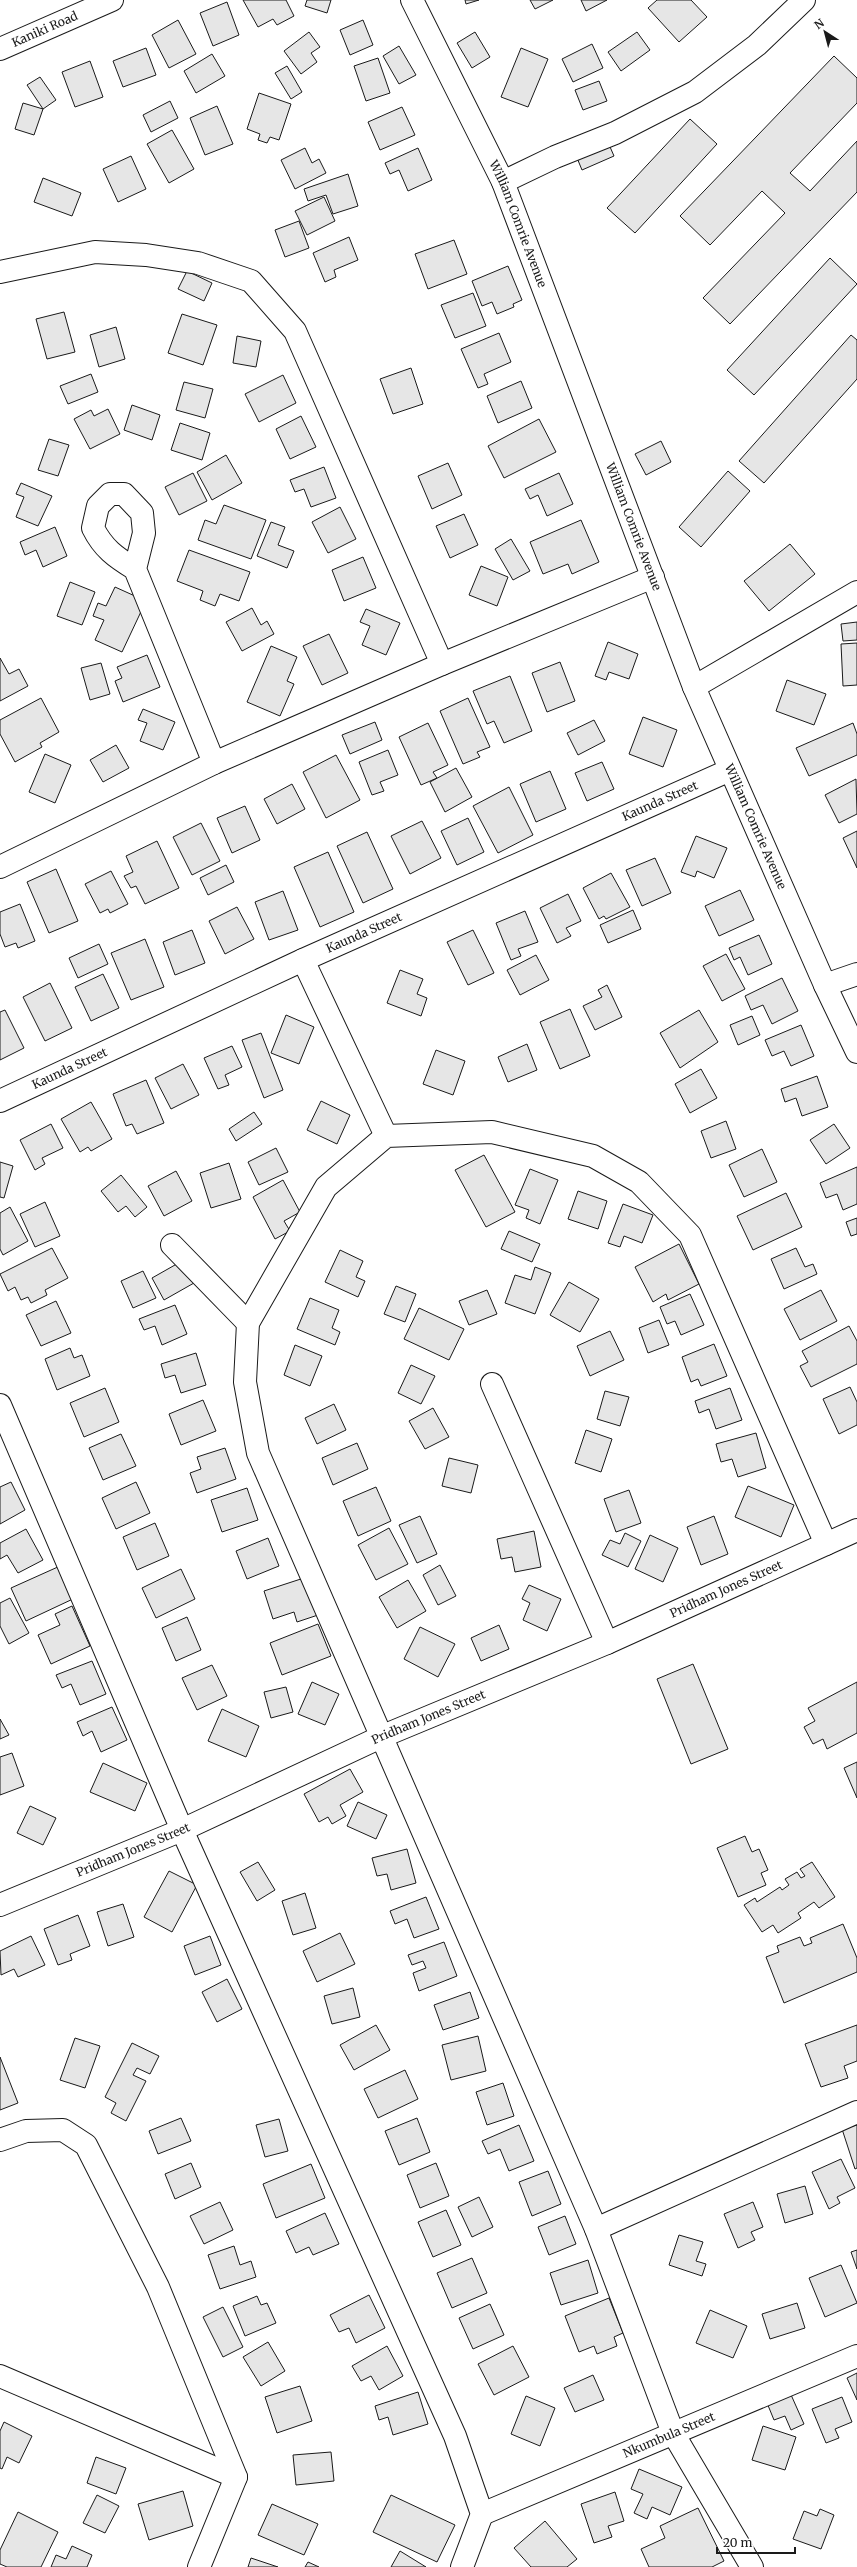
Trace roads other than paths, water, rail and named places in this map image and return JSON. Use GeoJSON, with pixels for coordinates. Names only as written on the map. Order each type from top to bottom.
{"type":"FeatureCollection","features":[{"type":"Feature","properties":{"kind":"street","name":"Kaniki Road"},"geometry":{"type":"LineString","coordinates":[[0,49],[112,0]]}},
{"type":"Feature","properties":{"kind":"street","name":"William Comrie Avenue"},"geometry":{"type":"LineString","coordinates":[[412,0],[502,182],[694,688],[825,985],[857,1052]]}},
{"type":"Feature","properties":{"kind":"street"},"geometry":{"type":"LineString","coordinates":[[502,182],[555,156],[615,133],[695,92],[758,45],[804,0]]}},
{"type":"Feature","properties":{"kind":"street"},"geometry":{"type":"LineString","coordinates":[[0,272],[95,252],[146,255],[198,263],[251,281],[295,331],[442,664]]}},
{"type":"Feature","properties":{"kind":"street"},"geometry":{"type":"LineString","coordinates":[[135,569],[214,763]]}},
{"type":"Feature","properties":{"kind":"street"},"geometry":{"type":"LineString","coordinates":[[0,867],[214,763],[442,664],[653,577]]}},
{"type":"Feature","properties":{"kind":"street"},"geometry":{"type":"LineString","coordinates":[[694,688],[857,592]]}},
{"type":"Feature","properties":{"kind":"street","name":"Kaunda Street"},"geometry":{"type":"LineString","coordinates":[[0,1101],[303,960],[730,770]]}},
{"type":"Feature","properties":{"kind":"street"},"geometry":{"type":"LineString","coordinates":[[303,960],[386,1136]]}},
{"type":"Feature","properties":{"kind":"street"},"geometry":{"type":"LineString","coordinates":[[825,985],[857,974]]}},
{"type":"Feature","properties":{"kind":"street"},"geometry":{"type":"LineString","coordinates":[[752,2567],[672,2433],[596,2229],[383,1736],[258,1453],[245,1382],[248,1323],[326,1187],[386,1136],[492,1132],[593,1156],[639,1182],[690,1235],[826,1544]]}},
{"type":"Feature","properties":{"kind":"street"},"geometry":{"type":"LineString","coordinates":[[172,1245],[248,1323]]}},
{"type":"Feature","properties":{"kind":"street"},"geometry":{"type":"LineString","coordinates":[[492,1384],[607,1643]]}},
{"type":"Feature","properties":{"kind":"street"},"geometry":{"type":"LineString","coordinates":[[0,1405],[182,1830],[455,2436],[482,2514],[462,2567]]}},
{"type":"Feature","properties":{"kind":"street","name":"Pridham Jones Street"},"geometry":{"type":"LineString","coordinates":[[0,1905],[182,1830],[383,1736],[607,1643],[857,1530]]}},
{"type":"Feature","properties":{"kind":"street"},"geometry":{"type":"LineString","coordinates":[[596,2229],[857,2112]]}},
{"type":"Feature","properties":{"kind":"street"},"geometry":{"type":"LineString","coordinates":[[0,2140],[26,2131],[63,2130],[86,2145],[158,2287],[236,2478],[199,2567]]}},
{"type":"Feature","properties":{"kind":"street","name":"Nkumbula Street"},"geometry":{"type":"LineString","coordinates":[[482,2514],[857,2356]]}},
{"type":"Feature","properties":{"kind":"street"},"geometry":{"type":"LineString","coordinates":[[0,2376],[236,2478]]}}]}
